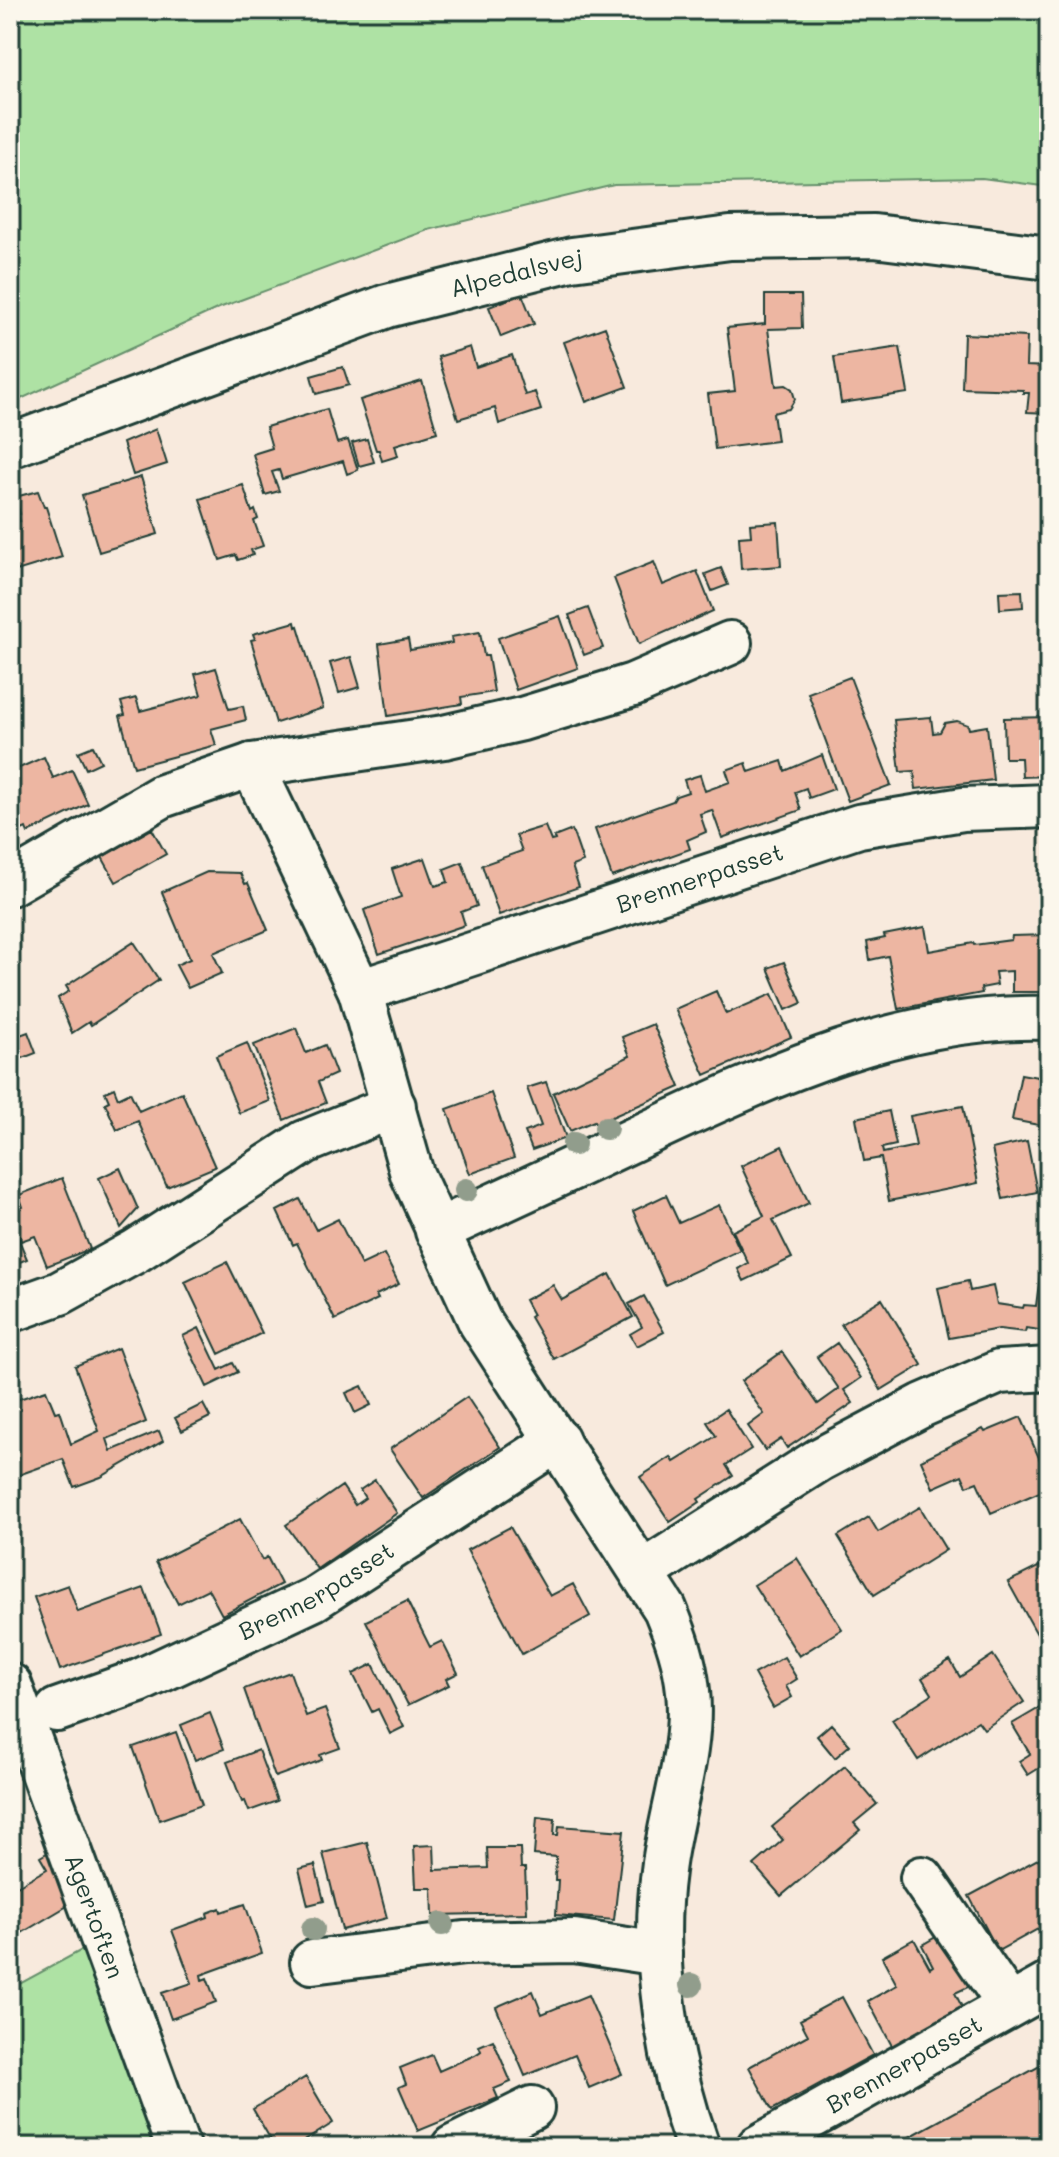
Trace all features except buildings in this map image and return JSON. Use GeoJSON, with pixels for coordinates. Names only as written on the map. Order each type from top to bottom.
{"type":"FeatureCollection","features":[{"type":"Feature","properties":{"kind":"street","name":"Alpedalsvej"},"geometry":{"type":"LineString","coordinates":[[10,446],[387,306],[572,259],[730,238],[859,236],[1049,258]]}},
{"type":"Feature","properties":{"kind":"street"},"geometry":{"type":"LineString","coordinates":[[10,884],[162,796],[252,765],[444,737],[522,719],[633,685],[730,643]]}},
{"type":"Feature","properties":{"kind":"street"},"geometry":{"type":"LineString","coordinates":[[252,765],[360,991],[412,1174],[480,1322],[643,1572],[665,1609],[681,1649],[688,1692],[687,1736],[662,1873],[660,1954],[667,2033],[684,2109],[698,2147]]}},
{"type":"Feature","properties":{"kind":"street","name":"Brennerpasset"},"geometry":{"type":"LineString","coordinates":[[360,991],[859,826],[963,809],[1049,806]]}},
{"type":"Feature","properties":{"kind":"street"},"geometry":{"type":"LineString","coordinates":[[437,1231],[757,1082],[875,1040],[976,1020],[1049,1018]]}},
{"type":"Feature","properties":{"kind":"street"},"geometry":{"type":"LineString","coordinates":[[10,1311],[60,1293],[136,1251],[305,1142],[394,1106]]}},
{"type":"Feature","properties":{"kind":"street"},"geometry":{"type":"LineString","coordinates":[[643,1572],[819,1460],[923,1405],[999,1372],[1049,1369]]}},
{"type":"Feature","properties":{"kind":"street","name":"Brennerpasset"},"geometry":{"type":"LineString","coordinates":[[57,1710],[139,1681],[314,1599],[558,1440]]}},
{"type":"Feature","properties":{"kind":"street","name":"Agertoften"},"geometry":{"type":"LineString","coordinates":[[10,1685],[178,2147]]}},
{"type":"Feature","properties":{"kind":"street","name":"Brennerpasset"},"geometry":{"type":"LineString","coordinates":[[922,1878],[1009,2005]]}},
{"type":"Feature","properties":{"kind":"street"},"geometry":{"type":"LineString","coordinates":[[312,1962],[464,1943],[574,1941],[660,1954]]}},
{"type":"Feature","properties":{"kind":"street","name":"Brennerpasset"},"geometry":{"type":"LineString","coordinates":[[758,2147],[1049,1984]]}},
{"type":"Feature","properties":{"kind":"street"},"geometry":{"type":"LineString","coordinates":[[453,2147],[532,2108]]}},
{"type":"Feature","properties":{"kind":"green space"},"geometry":{"type":"Polygon","coordinates":[[[10,10],[1049,10],[1049,187],[982,178],[614,185],[428,230],[219,308],[10,404],[10,10]]]}},
{"type":"Feature","properties":{"kind":"green space"},"geometry":{"type":"Polygon","coordinates":[[[91,1945],[163,2147],[10,2147],[10,1989],[91,1945]]]}}]}
